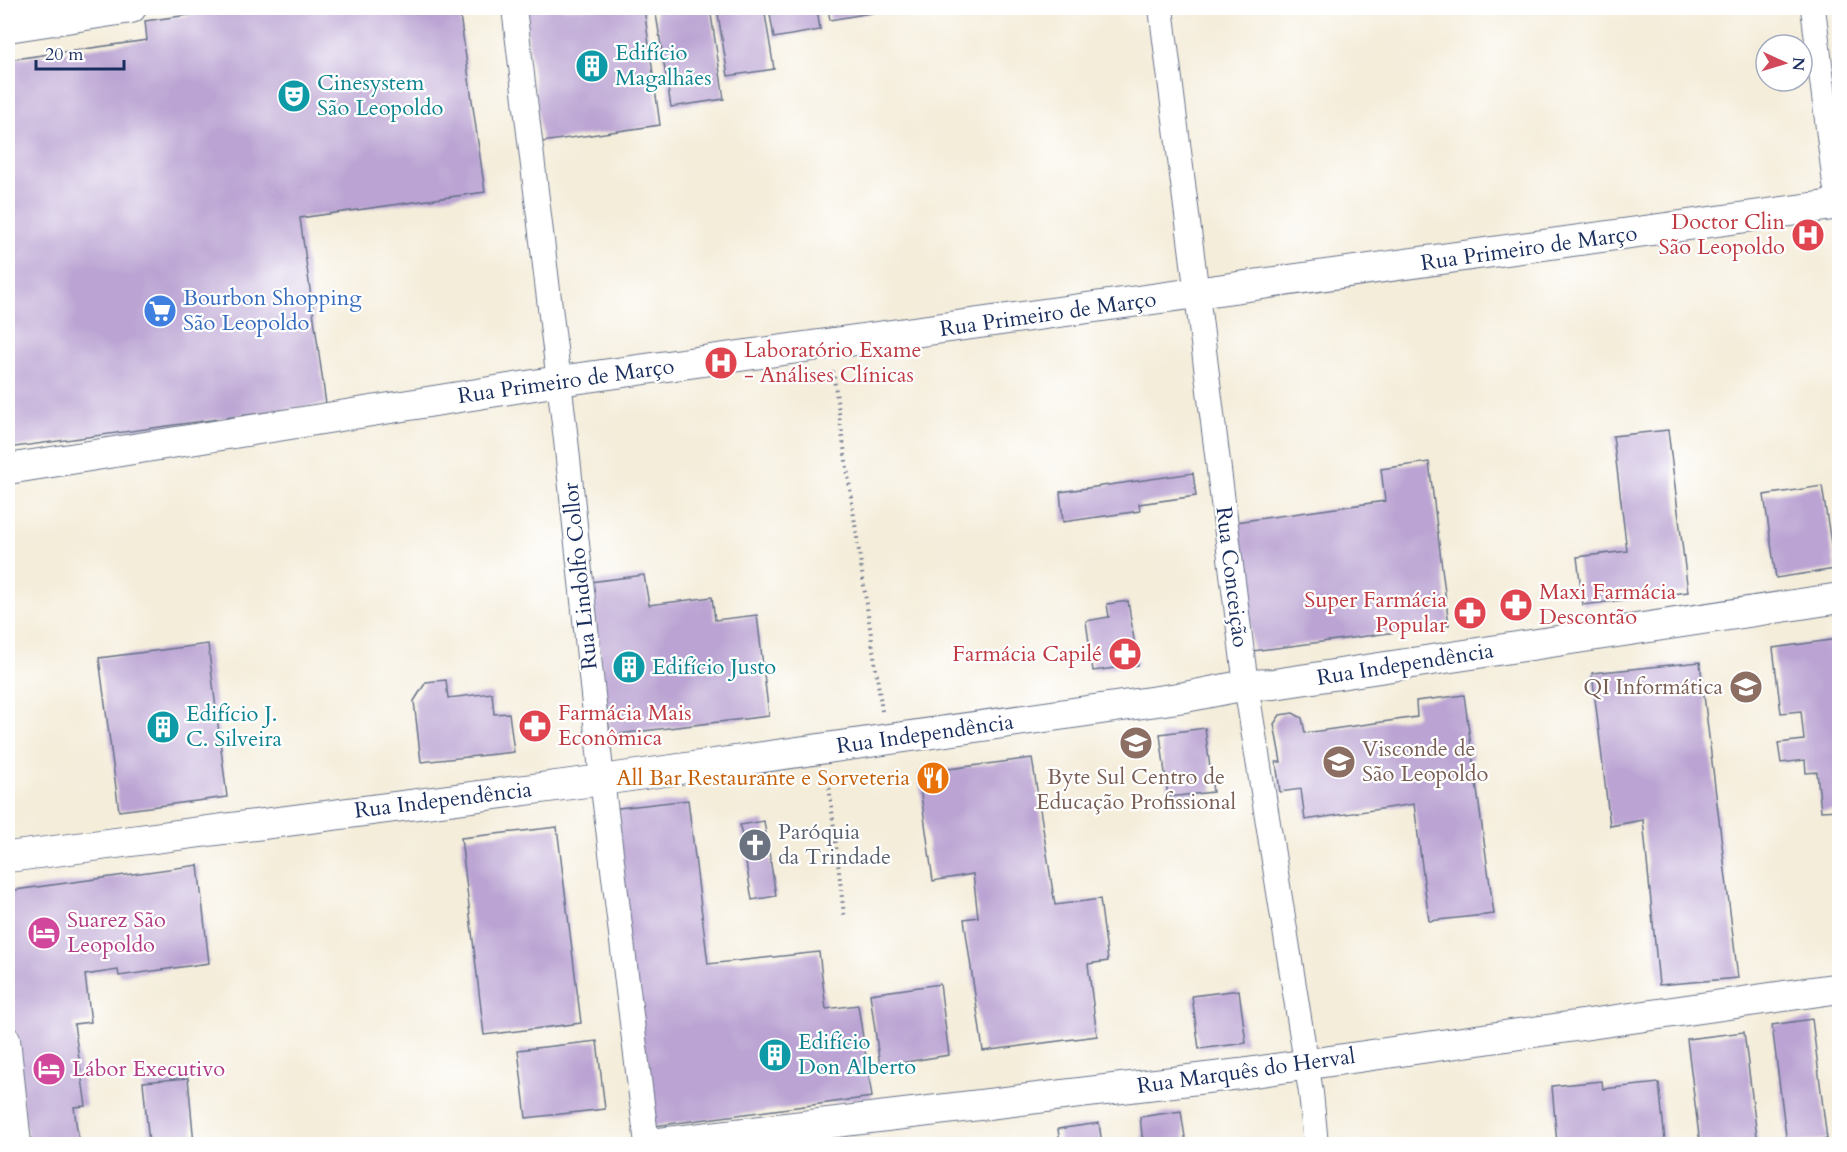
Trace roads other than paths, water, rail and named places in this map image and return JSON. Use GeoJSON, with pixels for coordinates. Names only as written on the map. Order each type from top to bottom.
{"type":"FeatureCollection","features":[{"type":"Feature","properties":{"kind":"street"},"geometry":{"type":"LineString","coordinates":[[8,27],[131,8]]}},
{"type":"Feature","properties":{"kind":"street","name":"Rua Lindolfo Collor"},"geometry":{"type":"LineString","coordinates":[[514,8],[559,381],[602,780],[649,1144]]}},
{"type":"Feature","properties":{"kind":"street","name":"Rua Conceição"},"geometry":{"type":"LineString","coordinates":[[1161,8],[1246,685],[1316,1144]]}},
{"type":"Feature","properties":{"kind":"street"},"geometry":{"type":"LineString","coordinates":[[1813,8],[1839,204]]}},
{"type":"Feature","properties":{"kind":"street","name":"Rua Primeiro de Março"},"geometry":{"type":"LineString","coordinates":[[8,469],[559,381],[1839,204]]}},
{"type":"Feature","properties":{"kind":"street","name":"Rua Independência"},"geometry":{"type":"LineString","coordinates":[[8,857],[602,780],[886,740],[1839,598]]}},
{"type":"Feature","properties":{"kind":"street","name":"Rua Marquês do Herval"},"geometry":{"type":"LineString","coordinates":[[649,1144],[1240,1074],[1839,988]]}},
{"type":"Feature","properties":{"kind":"street"},"geometry":{"type":"LineString","coordinates":[[8,1039],[19,1144]]}},
{"type":"Feature","properties":{"kind":"place","name":"Edifício Magalhães"},"geometry":{"type":"Point","coordinates":[592,66]}},
{"type":"Feature","properties":{"kind":"place","name":"Cinesystem São Leopoldo"},"geometry":{"type":"Point","coordinates":[294,96]}},
{"type":"Feature","properties":{"kind":"place","name":"Doctor Clin São Leopoldo"},"geometry":{"type":"Point","coordinates":[1808,235]}},
{"type":"Feature","properties":{"kind":"place","name":"Bourbon Shopping São Leopoldo"},"geometry":{"type":"Point","coordinates":[160,311]}},
{"type":"Feature","properties":{"kind":"place","name":"Laboratório Exame - Análises Clínicas"},"geometry":{"type":"Point","coordinates":[721,363]}},
{"type":"Feature","properties":{"kind":"place","name":"Maxi Farmácia Descontão"},"geometry":{"type":"Point","coordinates":[1516,605]}},
{"type":"Feature","properties":{"kind":"place","name":"Super Farmácia Popular"},"geometry":{"type":"Point","coordinates":[1470,613]}},
{"type":"Feature","properties":{"kind":"place","name":"Farmácia Capilé"},"geometry":{"type":"Point","coordinates":[1125,654]}},
{"type":"Feature","properties":{"kind":"place","name":"Edifício Justo"},"geometry":{"type":"Point","coordinates":[629,667]}},
{"type":"Feature","properties":{"kind":"place","name":"QI Informática"},"geometry":{"type":"Point","coordinates":[1746,687]}},
{"type":"Feature","properties":{"kind":"place","name":"Farmácia Mais Econômica"},"geometry":{"type":"Point","coordinates":[535,726]}},
{"type":"Feature","properties":{"kind":"place","name":"Edifício J. C. Silveira"},"geometry":{"type":"Point","coordinates":[163,727]}},
{"type":"Feature","properties":{"kind":"place","name":"Byte Sul Centro de Educação Profissional"},"geometry":{"type":"Point","coordinates":[1136,743]}},
{"type":"Feature","properties":{"kind":"place","name":"Visconde de São Leopoldo"},"geometry":{"type":"Point","coordinates":[1339,762]}},
{"type":"Feature","properties":{"kind":"place","name":"All Bar Restaurante e Sorveteria"},"geometry":{"type":"Point","coordinates":[933,778]}},
{"type":"Feature","properties":{"kind":"place","name":"Paróquia da Trindade"},"geometry":{"type":"Point","coordinates":[755,845]}},
{"type":"Feature","properties":{"kind":"place","name":"Suarez São Leopoldo"},"geometry":{"type":"Point","coordinates":[44,933]}},
{"type":"Feature","properties":{"kind":"place","name":"Edifício Don Alberto"},"geometry":{"type":"Point","coordinates":[775,1055]}},
{"type":"Feature","properties":{"kind":"place","name":"Lábor Executivo"},"geometry":{"type":"Point","coordinates":[49,1069]}}]}
